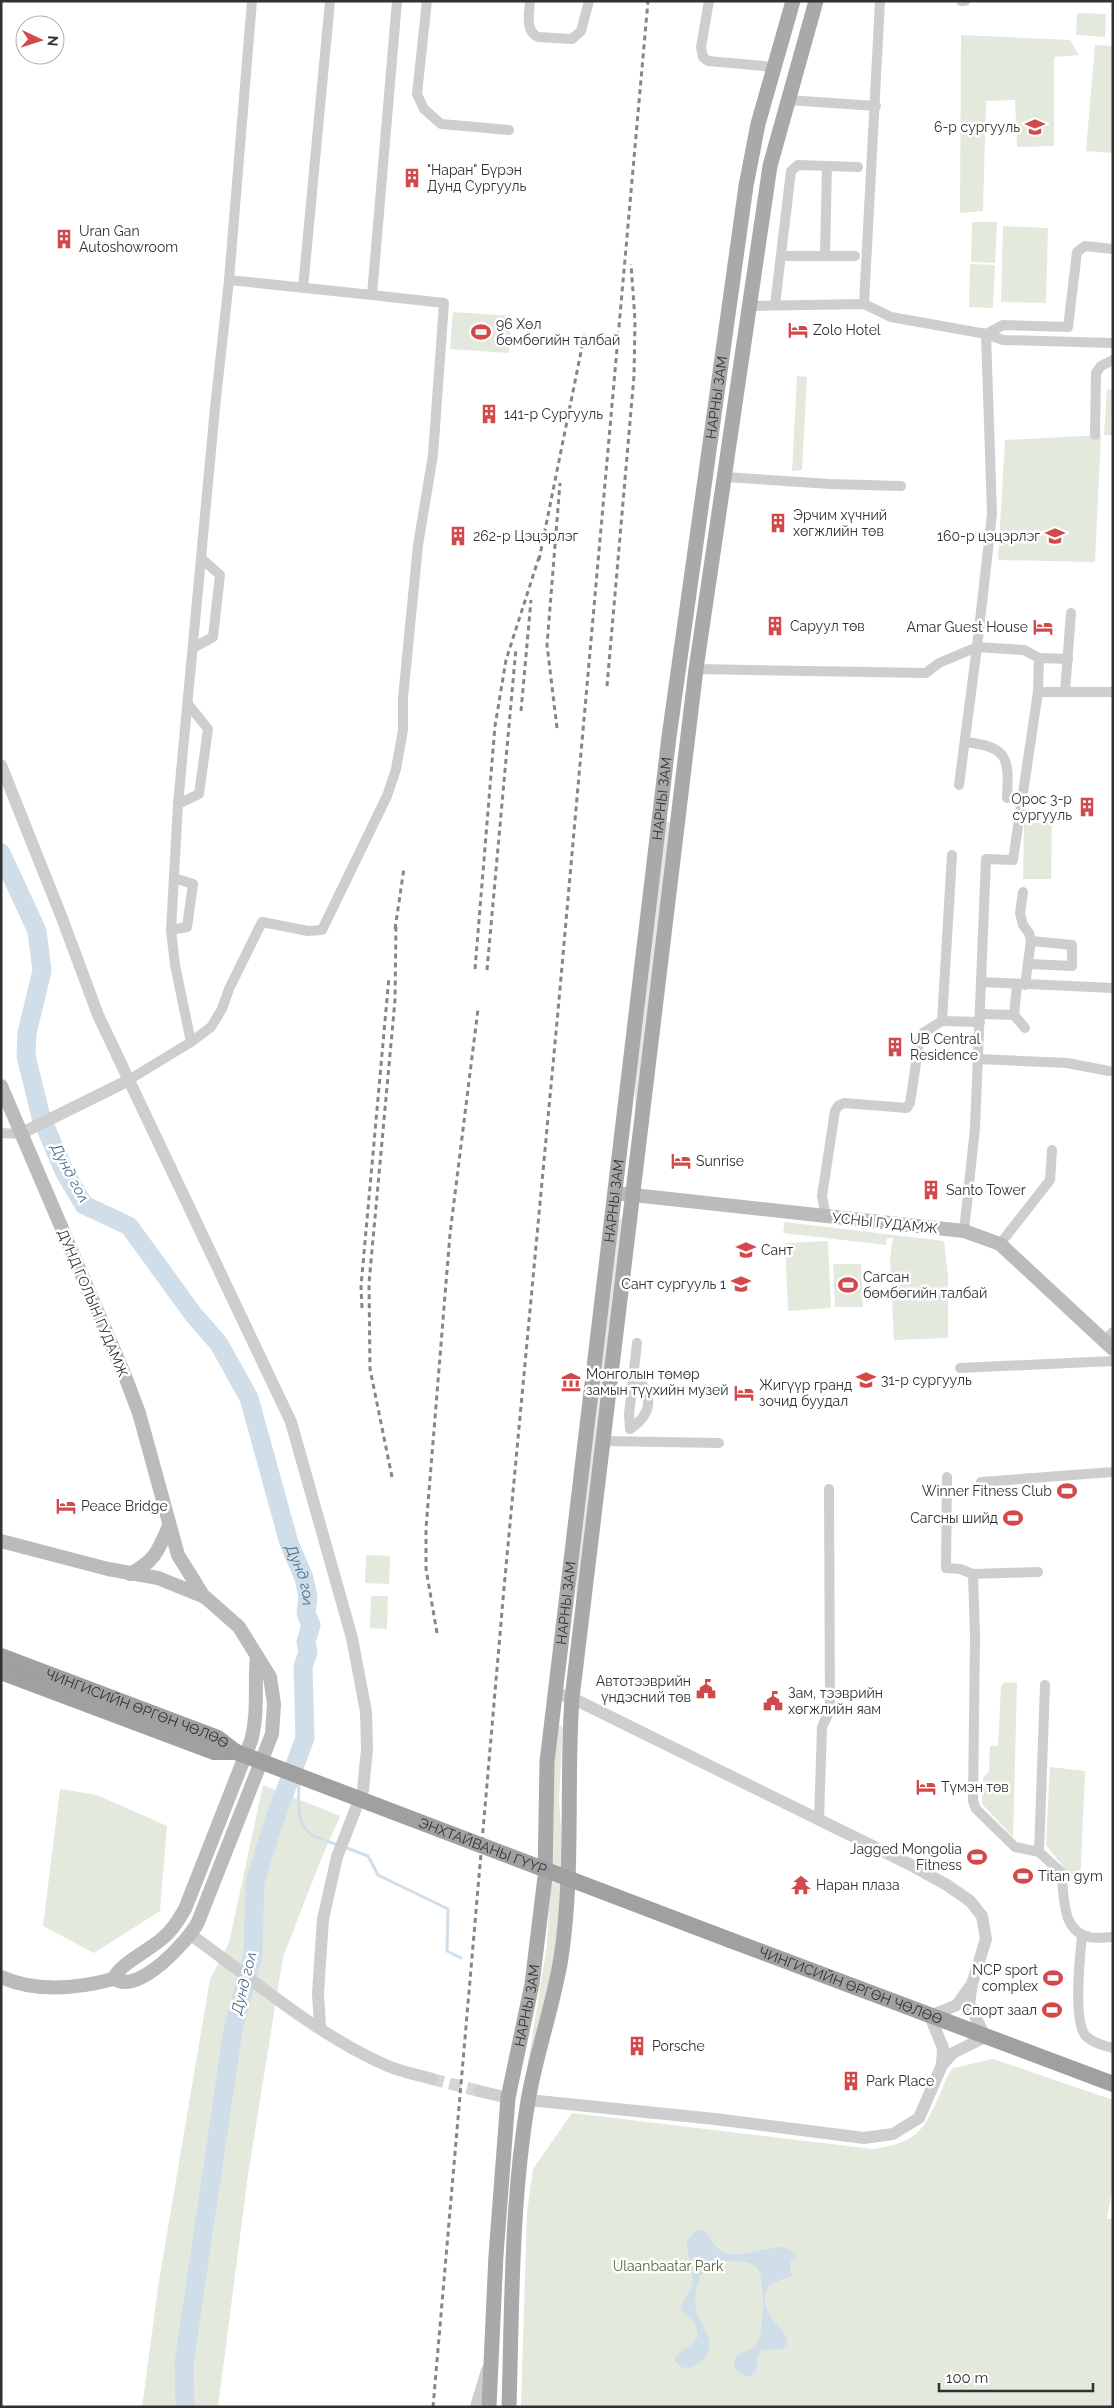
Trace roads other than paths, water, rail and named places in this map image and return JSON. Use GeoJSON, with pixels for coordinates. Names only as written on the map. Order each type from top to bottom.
{"type":"FeatureCollection","features":[{"type":"Feature","properties":{"kind":"highway","name":"ЧИНГИСИЙН ӨРГӨН ЧӨЛӨӨ"},"geometry":{"type":"LineString","coordinates":[[1,1656],[218,1738],[236,1752]]}},
{"type":"Feature","properties":{"kind":"highway","name":"ЧИНГИСИЙН ӨРГӨН ЧӨЛӨӨ"},"geometry":{"type":"LineString","coordinates":[[1,1672],[214,1752],[236,1752]]}},
{"type":"Feature","properties":{"kind":"highway","name":"ЭНХТАЙВАНЫ ГҮҮР"},"geometry":{"type":"LineString","coordinates":[[236,1752],[730,1940]]}},
{"type":"Feature","properties":{"kind":"highway","name":"ЧИНГИСИЙН ӨРГӨН ЧӨЛӨӨ"},"geometry":{"type":"LineString","coordinates":[[730,1940],[1113,2084]]}},
{"type":"Feature","properties":{"kind":"main road","name":"НАРНЫ ЗАМ"},"geometry":{"type":"LineString","coordinates":[[489,2407],[508,2098],[538,1944],[545,1877],[546,1762],[666,771],[751,159],[758,124],[793,1]]}},
{"type":"Feature","properties":{"kind":"main road","name":"НАРНЫ ЗАМ"},"geometry":{"type":"LineString","coordinates":[[509,2407],[513,2242],[520,2162],[528,2100],[550,2013],[561,1958],[570,1846],[572,1698],[678,809],[696,669],[770,166],[816,1]]}},
{"type":"Feature","properties":{"kind":"main road"},"geometry":{"type":"LineString","coordinates":[[728,318],[734,307],[740,307],[739,332],[742,354]]}},
{"type":"Feature","properties":{"kind":"main road"},"geometry":{"type":"LineString","coordinates":[[666,771],[669,792],[667,815],[673,818],[678,809]]}},
{"type":"Feature","properties":{"kind":"main road","name":"ДУНД ГОЛЫН ГУДАМЖ"},"geometry":{"type":"LineString","coordinates":[[1,1086],[125,1376],[144,1432],[178,1555],[188,1574],[205,1597]]}},
{"type":"Feature","properties":{"kind":"main road","name":"УСНЫ ГУДАМЖ"},"geometry":{"type":"LineString","coordinates":[[615,1193],[964,1231],[1000,1244],[1110,1340]]}},
{"type":"Feature","properties":{"kind":"main road"},"geometry":{"type":"LineString","coordinates":[[130,1574],[146,1566],[156,1556],[169,1526]]}},
{"type":"Feature","properties":{"kind":"main road"},"geometry":{"type":"LineString","coordinates":[[1,1541],[130,1574],[158,1578],[205,1597],[239,1627],[270,1677],[274,1712],[272,1734],[211,1894],[191,1935],[172,1956],[157,1967],[123,1982],[114,1978],[83,1986],[60,1988],[28,1985],[1,1978]]}},
{"type":"Feature","properties":{"kind":"main road"},"geometry":{"type":"LineString","coordinates":[[114,1978],[119,1971],[166,1936],[186,1909],[251,1741],[256,1718],[255,1675],[257,1656]]}},
{"type":"Feature","properties":{"kind":"street"},"geometry":{"type":"LineString","coordinates":[[191,1042],[175,965],[171,930],[178,804],[229,280],[252,1]]}},
{"type":"Feature","properties":{"kind":"street"},"geometry":{"type":"LineString","coordinates":[[304,288],[330,1]]}},
{"type":"Feature","properties":{"kind":"street"},"geometry":{"type":"LineString","coordinates":[[372,295],[397,1]]}},
{"type":"Feature","properties":{"kind":"street"},"geometry":{"type":"LineString","coordinates":[[426,1],[417,94],[422,105],[441,124],[509,130]]}},
{"type":"Feature","properties":{"kind":"street"},"geometry":{"type":"LineString","coordinates":[[530,1],[529,28],[533,35],[572,39],[581,32],[589,1]]}},
{"type":"Feature","properties":{"kind":"street"},"geometry":{"type":"LineString","coordinates":[[709,1],[701,47],[703,57],[708,61],[774,67]]}},
{"type":"Feature","properties":{"kind":"street"},"geometry":{"type":"LineString","coordinates":[[864,304],[876,106],[880,1]]}},
{"type":"Feature","properties":{"kind":"street"},"geometry":{"type":"LineString","coordinates":[[961,1],[965,2]]}},
{"type":"Feature","properties":{"kind":"street"},"geometry":{"type":"LineString","coordinates":[[787,100],[876,106]]}},
{"type":"Feature","properties":{"kind":"street"},"geometry":{"type":"LineString","coordinates":[[775,305],[791,171],[798,165],[858,168]]}},
{"type":"Feature","properties":{"kind":"street"},"geometry":{"type":"LineString","coordinates":[[825,256],[827,166]]}},
{"type":"Feature","properties":{"kind":"street"},"geometry":{"type":"LineString","coordinates":[[986,334],[1003,325],[1068,326],[1077,252],[1084,246],[1113,250]]}},
{"type":"Feature","properties":{"kind":"street"},"geometry":{"type":"LineString","coordinates":[[781,256],[855,256]]}},
{"type":"Feature","properties":{"kind":"street"},"geometry":{"type":"LineString","coordinates":[[1,1133],[20,1134],[127,1081],[191,1042],[210,1027],[222,1008],[229,989],[262,922],[308,931],[322,930],[387,796],[396,769],[403,730],[403,698],[418,545],[432,455],[444,303],[229,280]]}},
{"type":"Feature","properties":{"kind":"street"},"geometry":{"type":"LineString","coordinates":[[748,306],[864,304],[891,317],[986,334],[1003,340],[1113,343]]}},
{"type":"Feature","properties":{"kind":"street"},"geometry":{"type":"LineString","coordinates":[[959,785],[992,514],[986,334]]}},
{"type":"Feature","properties":{"kind":"street"},"geometry":{"type":"LineString","coordinates":[[1095,435],[1096,373],[1101,366],[1113,360]]}},
{"type":"Feature","properties":{"kind":"street"},"geometry":{"type":"LineString","coordinates":[[725,478],[901,486]]}},
{"type":"Feature","properties":{"kind":"street"},"geometry":{"type":"LineString","coordinates":[[193,648],[213,637],[220,575],[201,558]]}},
{"type":"Feature","properties":{"kind":"street"},"geometry":{"type":"LineString","coordinates":[[1065,692],[1071,613]]}},
{"type":"Feature","properties":{"kind":"street"},"geometry":{"type":"LineString","coordinates":[[696,669],[926,673],[939,663],[977,648],[1024,650],[1039,658],[1068,659]]}},
{"type":"Feature","properties":{"kind":"street"},"geometry":{"type":"LineString","coordinates":[[964,1231],[975,1128],[986,859],[1013,860],[1038,692],[1039,658]]}},
{"type":"Feature","properties":{"kind":"street"},"geometry":{"type":"LineString","coordinates":[[1038,692],[1113,692]]}},
{"type":"Feature","properties":{"kind":"street"},"geometry":{"type":"LineString","coordinates":[[178,804],[199,794],[208,729],[188,704]]}},
{"type":"Feature","properties":{"kind":"street"},"geometry":{"type":"LineString","coordinates":[[965,742],[986,744],[1003,756],[1008,763],[1007,798]]}},
{"type":"Feature","properties":{"kind":"street"},"geometry":{"type":"LineString","coordinates":[[1,765],[62,918],[96,1011],[127,1081],[291,1422],[327,1555],[352,1638],[366,1712],[367,1749],[363,1790],[336,1857],[321,1935],[318,1993],[320,2027]]}},
{"type":"Feature","properties":{"kind":"street"},"geometry":{"type":"LineString","coordinates":[[942,1021],[952,855]]}},
{"type":"Feature","properties":{"kind":"street"},"geometry":{"type":"LineString","coordinates":[[171,930],[188,927],[192,884],[174,878]]}},
{"type":"Feature","properties":{"kind":"street"},"geometry":{"type":"LineString","coordinates":[[1014,1015],[1021,985],[1029,964],[1031,940],[1030,932],[1023,925],[1020,913],[1023,892]]}},
{"type":"Feature","properties":{"kind":"street"},"geometry":{"type":"LineString","coordinates":[[1029,964],[1072,966],[1072,944],[1031,940]]}},
{"type":"Feature","properties":{"kind":"street"},"geometry":{"type":"LineString","coordinates":[[982,982],[1113,988]]}},
{"type":"Feature","properties":{"kind":"street"},"geometry":{"type":"LineString","coordinates":[[826,1217],[822,1196],[835,1111],[838,1106],[844,1103],[907,1108],[910,1102],[919,1043],[923,1033],[942,1021],[1014,1015]]}},
{"type":"Feature","properties":{"kind":"street"},"geometry":{"type":"LineString","coordinates":[[1014,1015],[1025,1028]]}},
{"type":"Feature","properties":{"kind":"street"},"geometry":{"type":"LineString","coordinates":[[978,1059],[1067,1063],[1109,1071]]}},
{"type":"Feature","properties":{"kind":"street"},"geometry":{"type":"LineString","coordinates":[[1000,1244],[1050,1180],[1052,1150]]}},
{"type":"Feature","properties":{"kind":"street"},"geometry":{"type":"LineString","coordinates":[[635,1374],[647,1391],[650,1404],[645,1415],[630,1429],[629,1414],[637,1343]]}},
{"type":"Feature","properties":{"kind":"street"},"geometry":{"type":"LineString","coordinates":[[960,1368],[1113,1361]]}},
{"type":"Feature","properties":{"kind":"street"},"geometry":{"type":"LineString","coordinates":[[604,1441],[719,1443]]}},
{"type":"Feature","properties":{"kind":"street"},"geometry":{"type":"LineString","coordinates":[[981,1482],[1113,1472]]}},
{"type":"Feature","properties":{"kind":"street"},"geometry":{"type":"LineString","coordinates":[[947,1477],[946,1568],[960,1569],[974,1574],[1038,1572]]}},
{"type":"Feature","properties":{"kind":"street"},"geometry":{"type":"LineString","coordinates":[[819,1820],[822,1727],[830,1710],[829,1489]]}},
{"type":"Feature","properties":{"kind":"street"},"geometry":{"type":"LineString","coordinates":[[974,1574],[976,1636],[972,1801],[976,1809],[1015,1848],[1039,1852],[1061,1872],[1064,1909],[1073,1926],[1082,1935],[1090,1938],[1113,1937]]}},
{"type":"Feature","properties":{"kind":"street"},"geometry":{"type":"LineString","coordinates":[[1039,1852],[1045,1685]]}},
{"type":"Feature","properties":{"kind":"street"},"geometry":{"type":"LineString","coordinates":[[528,2100],[715,2119],[864,2138],[893,2134],[919,2118],[942,2065],[953,2053],[985,2037],[969,2003],[972,1984],[986,1939],[986,1931],[982,1916],[970,1900],[907,1863],[572,1698],[554,1693]]}},
{"type":"Feature","properties":{"kind":"street"},"geometry":{"type":"LineString","coordinates":[[191,1935],[349,2047],[390,2067],[432,2079]]}},
{"type":"Feature","properties":{"kind":"street"},"geometry":{"type":"LineString","coordinates":[[1082,1935],[1079,1964],[1079,2020],[1086,2037],[1102,2046],[1113,2048]]}},
{"type":"Feature","properties":{"kind":"street"},"geometry":{"type":"LineString","coordinates":[[942,2065],[942,2048],[930,2016],[957,2005],[972,1984]]}},
{"type":"Feature","properties":{"kind":"street"},"geometry":{"type":"LineString","coordinates":[[479,2091],[508,2098]]}},
{"type":"Feature","properties":{"kind":"street"},"geometry":{"type":"LineString","coordinates":[[476,2407],[491,2355]]}},
{"type":"Feature","properties":{"kind":"waterway","name":"Дунд гол"},"geometry":{"type":"LineString","coordinates":[[1,853],[37,931],[42,971],[27,1033],[26,1056],[41,1117],[65,1173],[84,1205],[129,1226],[193,1314],[219,1344],[249,1398],[289,1543],[304,1578],[308,1597],[306,1613],[311,1625],[306,1642],[308,1652],[303,1667],[305,1738],[273,1824],[255,1882],[253,1955],[233,2030],[184,2363],[185,2407]]}},
{"type":"Feature","properties":{"kind":"waterway","name":"Дунд гол"},"geometry":{"type":"LineString","coordinates":[[299,1754],[299,1770]]}},
{"type":"Feature","properties":{"kind":"waterway"},"geometry":{"type":"LineString","coordinates":[[299,1781],[299,1811],[303,1825],[312,1835],[338,1845]]}},
{"type":"Feature","properties":{"kind":"waterway"},"geometry":{"type":"LineString","coordinates":[[344,1847],[368,1856],[378,1875],[448,1909],[447,1951],[461,1958]]}},
{"type":"Feature","properties":{"kind":"tunnel"},"geometry":{"type":"LineString","coordinates":[[432,2079],[479,2091]]}},
{"type":"Feature","properties":{"kind":"railway"},"geometry":{"type":"LineString","coordinates":[[433,2407],[504,1588],[558,1011],[648,1]]}},
{"type":"Feature","properties":{"kind":"railway"},"geometry":{"type":"LineString","coordinates":[[607,686],[634,376],[635,320],[631,264]]}},
{"type":"Feature","properties":{"kind":"railway"},"geometry":{"type":"LineString","coordinates":[[539,560],[585,332]]}},
{"type":"Feature","properties":{"kind":"railway"},"geometry":{"type":"LineString","coordinates":[[557,728],[547,645],[560,483]]}},
{"type":"Feature","properties":{"kind":"railway"},"geometry":{"type":"LineString","coordinates":[[475,969],[495,726],[506,660],[540,554]]}},
{"type":"Feature","properties":{"kind":"railway"},"geometry":{"type":"LineString","coordinates":[[521,711],[531,600]]}},
{"type":"Feature","properties":{"kind":"railway"},"geometry":{"type":"LineString","coordinates":[[487,970],[516,648]]}},
{"type":"Feature","properties":{"kind":"railway"},"geometry":{"type":"LineString","coordinates":[[395,929],[404,868]]}},
{"type":"Feature","properties":{"kind":"railway"},"geometry":{"type":"LineString","coordinates":[[392,1477],[370,1369],[369,1283],[395,1000],[396,924]]}},
{"type":"Feature","properties":{"kind":"railway"},"geometry":{"type":"LineString","coordinates":[[362,1308],[361,1286],[389,977]]}},
{"type":"Feature","properties":{"kind":"railway"},"geometry":{"type":"LineString","coordinates":[[437,1633],[426,1569],[426,1528],[450,1234],[478,1009]]}},
{"type":"Feature","properties":{"kind":"place","name":"6-р сургууль"},"geometry":{"type":"Point","coordinates":[1035,127]}},
{"type":"Feature","properties":{"kind":"place","name":"\"Наран\" Бүрэн Дунд Сургууль"},"geometry":{"type":"Point","coordinates":[412,178]}},
{"type":"Feature","properties":{"kind":"place","name":"Uran Gan Autoshowroom"},"geometry":{"type":"Point","coordinates":[64,239]}},
{"type":"Feature","properties":{"kind":"place","name":"Zolo Hotel"},"geometry":{"type":"Point","coordinates":[798,330]}},
{"type":"Feature","properties":{"kind":"place","name":"96 Хөл бөмбөгийн талбай"},"geometry":{"type":"Point","coordinates":[481,332]}},
{"type":"Feature","properties":{"kind":"place","name":"141-р Сургууль"},"geometry":{"type":"Point","coordinates":[489,414]}},
{"type":"Feature","properties":{"kind":"place","name":"Эрчим хүчний хөгжлийн төв"},"geometry":{"type":"Point","coordinates":[778,523]}},
{"type":"Feature","properties":{"kind":"place","name":"262-р Цэцэрлэг"},"geometry":{"type":"Point","coordinates":[458,536]}},
{"type":"Feature","properties":{"kind":"place","name":"160-р цэцэрлэг"},"geometry":{"type":"Point","coordinates":[1055,536]}},
{"type":"Feature","properties":{"kind":"place","name":"Саруул төв"},"geometry":{"type":"Point","coordinates":[775,626]}},
{"type":"Feature","properties":{"kind":"place","name":"Amar Guest House"},"geometry":{"type":"Point","coordinates":[1043,627]}},
{"type":"Feature","properties":{"kind":"place","name":"Орос 3-р сургууль"},"geometry":{"type":"Point","coordinates":[1087,807]}},
{"type":"Feature","properties":{"kind":"place","name":"UB Central Residence"},"geometry":{"type":"Point","coordinates":[895,1047]}},
{"type":"Feature","properties":{"kind":"place","name":"Sunrise"},"geometry":{"type":"Point","coordinates":[681,1161]}},
{"type":"Feature","properties":{"kind":"place","name":"Santo Tower"},"geometry":{"type":"Point","coordinates":[931,1190]}},
{"type":"Feature","properties":{"kind":"place","name":"Сант"},"geometry":{"type":"Point","coordinates":[746,1250]}},
{"type":"Feature","properties":{"kind":"place","name":"Сант сургууль 1"},"geometry":{"type":"Point","coordinates":[741,1284]}},
{"type":"Feature","properties":{"kind":"place","name":"Сагсан бөмбөгийн талбай"},"geometry":{"type":"Point","coordinates":[848,1285]}},
{"type":"Feature","properties":{"kind":"place","name":"31-р сургууль"},"geometry":{"type":"Point","coordinates":[866,1380]}},
{"type":"Feature","properties":{"kind":"place","name":"Монголын төмөр замын түүхийн музей"},"geometry":{"type":"Point","coordinates":[571,1382]}},
{"type":"Feature","properties":{"kind":"place","name":"Жигүүр гранд зочид буудал"},"geometry":{"type":"Point","coordinates":[744,1393]}},
{"type":"Feature","properties":{"kind":"place","name":"Winner Fitness Club"},"geometry":{"type":"Point","coordinates":[1067,1491]}},
{"type":"Feature","properties":{"kind":"place","name":"Peace Bridge"},"geometry":{"type":"Point","coordinates":[66,1506]}},
{"type":"Feature","properties":{"kind":"place","name":"Сагсны шийд"},"geometry":{"type":"Point","coordinates":[1013,1518]}},
{"type":"Feature","properties":{"kind":"place","name":"Автотээврийн үндэсний төв"},"geometry":{"type":"Point","coordinates":[706,1689]}},
{"type":"Feature","properties":{"kind":"place","name":"Зам, тээврийн хөгжлийн яам"},"geometry":{"type":"Point","coordinates":[773,1701]}},
{"type":"Feature","properties":{"kind":"place","name":"Түмэн төв"},"geometry":{"type":"Point","coordinates":[926,1787]}},
{"type":"Feature","properties":{"kind":"place","name":"Jagged Mongolia Fitness"},"geometry":{"type":"Point","coordinates":[977,1857]}},
{"type":"Feature","properties":{"kind":"place","name":"Titan gym"},"geometry":{"type":"Point","coordinates":[1023,1876]}},
{"type":"Feature","properties":{"kind":"place","name":"Наран плаза"},"geometry":{"type":"Point","coordinates":[801,1885]}},
{"type":"Feature","properties":{"kind":"place","name":"NCP sport complex"},"geometry":{"type":"Point","coordinates":[1053,1978]}},
{"type":"Feature","properties":{"kind":"place","name":"Спорт заал"},"geometry":{"type":"Point","coordinates":[1052,2010]}},
{"type":"Feature","properties":{"kind":"place","name":"Porsche"},"geometry":{"type":"Point","coordinates":[637,2046]}},
{"type":"Feature","properties":{"kind":"place","name":"Park Place"},"geometry":{"type":"Point","coordinates":[851,2081]}},
{"type":"Feature","properties":{"kind":"park label","name":"Ulaanbaatar Park"},"geometry":{"type":"Point","coordinates":[668,2266]}}]}
